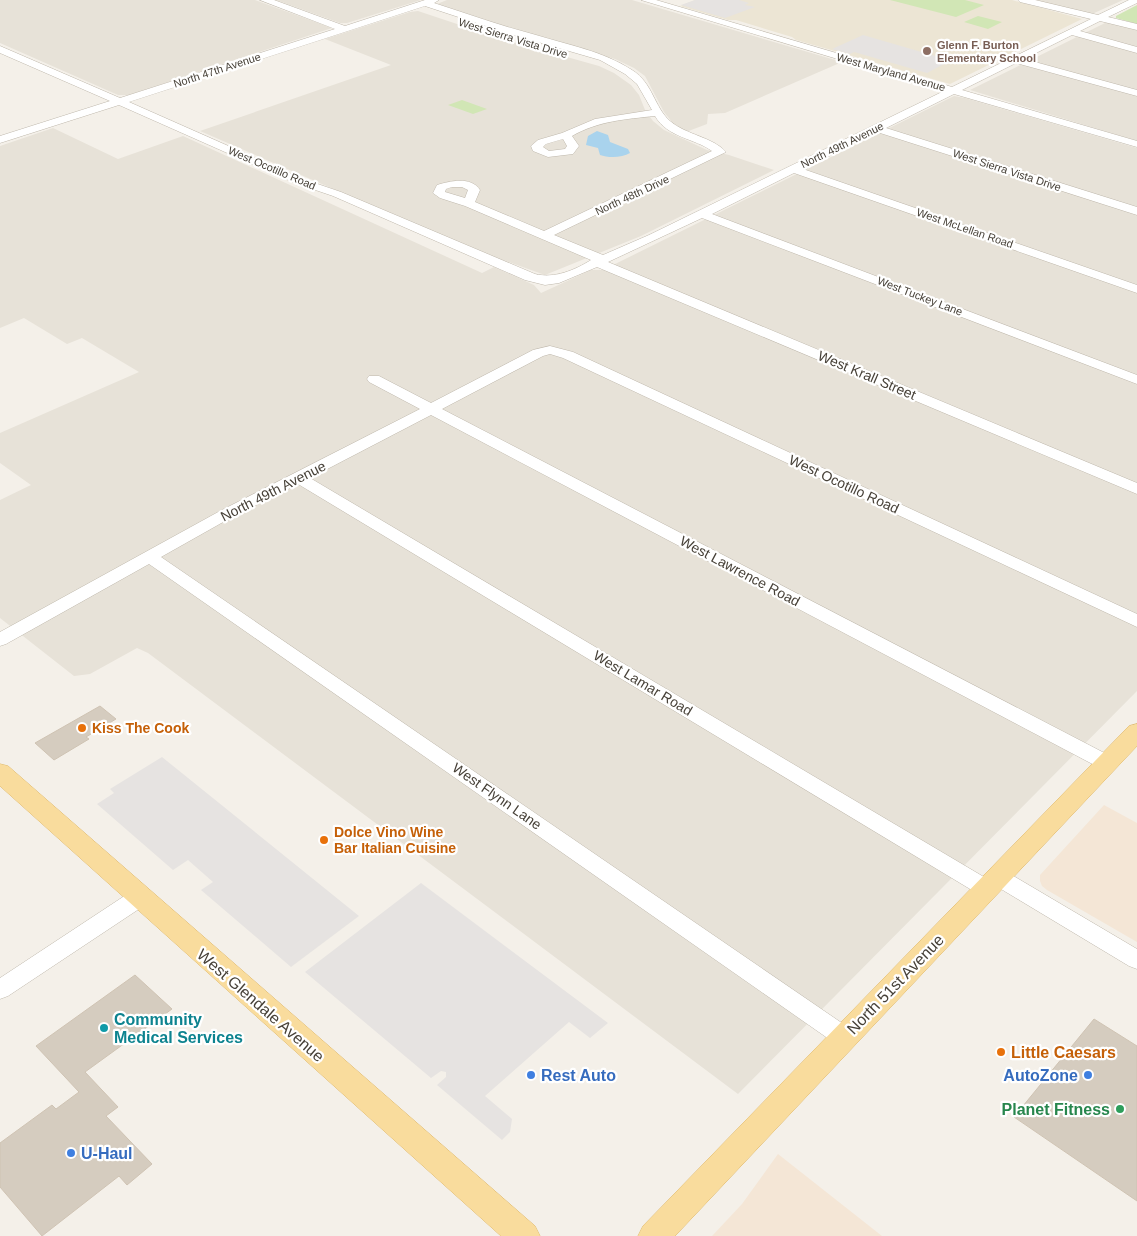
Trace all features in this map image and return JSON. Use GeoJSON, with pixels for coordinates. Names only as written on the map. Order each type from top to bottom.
{"type":"FeatureCollection","features":[{"type":"Feature","properties":{"kind":"main road","name":"North 51st Avenue"},"geometry":{"type":"LineString","coordinates":[[654,1236],[1137,732]]}},
{"type":"Feature","properties":{"kind":"main road","name":"West Glendale Avenue"},"geometry":{"type":"LineString","coordinates":[[0,772],[524,1236]]}},
{"type":"Feature","properties":{"kind":"street"},"geometry":{"type":"LineString","coordinates":[[265,0],[345,28]]}},
{"type":"Feature","properties":{"kind":"street","name":"West Maryland Avenue"},"geometry":{"type":"LineString","coordinates":[[646,0],[1137,144]]}},
{"type":"Feature","properties":{"kind":"street"},"geometry":{"type":"LineString","coordinates":[[1023,0],[1137,27]]}},
{"type":"Feature","properties":{"kind":"street","name":"North 49th Avenue"},"geometry":{"type":"LineString","coordinates":[[545,281],[559,279],[702,214],[1136,0]]}},
{"type":"Feature","properties":{"kind":"street","name":"North 47th Avenue"},"geometry":{"type":"LineString","coordinates":[[0,140],[430,2]]}},
{"type":"Feature","properties":{"kind":"street","name":"West Sierra Vista Drive"},"geometry":{"type":"LineString","coordinates":[[430,2],[518,34],[603,58],[629,72],[640,82],[664,122],[676,131],[714,147],[720,152]]}},
{"type":"Feature","properties":{"kind":"street","name":"West Sierra Vista Drive"},"geometry":{"type":"LineString","coordinates":[[413,7],[523,42],[615,66]]}},
{"type":"Feature","properties":{"kind":"street"},"geometry":{"type":"LineString","coordinates":[[1071,32],[1137,50]]}},
{"type":"Feature","properties":{"kind":"street","name":"West Ocotillo Road"},"geometry":{"type":"LineString","coordinates":[[0,49],[299,181],[337,194],[530,277],[545,281]]}},
{"type":"Feature","properties":{"kind":"street"},"geometry":{"type":"LineString","coordinates":[[1016,60],[1137,93]]}},
{"type":"Feature","properties":{"kind":"street"},"geometry":{"type":"LineString","coordinates":[[566,135],[581,126],[596,121],[658,113]]}},
{"type":"Feature","properties":{"kind":"street","name":"West Sierra Vista Drive"},"geometry":{"type":"LineString","coordinates":[[876,128],[1137,212]]}},
{"type":"Feature","properties":{"kind":"street","name":"North 48th Drive"},"geometry":{"type":"LineString","coordinates":[[543,236],[720,152]]}},
{"type":"Feature","properties":{"kind":"street","name":"West McLellan Road"},"geometry":{"type":"LineString","coordinates":[[793,169],[1137,288]]}},
{"type":"Feature","properties":{"kind":"street","name":"West Krall Street"},"geometry":{"type":"LineString","coordinates":[[470,203],[600,261],[1137,489]]}},
{"type":"Feature","properties":{"kind":"street","name":"West Tuckey Lane"},"geometry":{"type":"LineString","coordinates":[[702,214],[1068,352],[1137,380]]}},
{"type":"Feature","properties":{"kind":"street","name":"North 49th Avenue"},"geometry":{"type":"LineString","coordinates":[[0,640],[226,514],[538,353],[550,350]]}},
{"type":"Feature","properties":{"kind":"street","name":"West Ocotillo Road"},"geometry":{"type":"LineString","coordinates":[[550,350],[568,355],[1137,621]]}},
{"type":"Feature","properties":{"kind":"street","name":"West Lawrence Road"},"geometry":{"type":"LineString","coordinates":[[374,379],[1107,763]]}},
{"type":"Feature","properties":{"kind":"street","name":"West Lamar Road"},"geometry":{"type":"LineString","coordinates":[[299,478],[993,883],[1137,960]]}},
{"type":"Feature","properties":{"kind":"street","name":"West Flynn Lane"},"geometry":{"type":"LineString","coordinates":[[149,556],[844,1037]]}},
{"type":"Feature","properties":{"kind":"street"},"geometry":{"type":"LineString","coordinates":[[0,990],[140,897]]}},
{"type":"Feature","properties":{"kind":"shaded area"},"geometry":{"type":"Polygon","coordinates":[[[0,0],[255,0],[332,28],[129,95],[118,95],[0,43],[0,0]]]}},
{"type":"Feature","properties":{"kind":"shaded area"},"geometry":{"type":"Polygon","coordinates":[[[276,0],[421,0],[347,23],[340,23],[276,0]]]}},
{"type":"Feature","properties":{"kind":"shaded area"},"geometry":{"type":"Polygon","coordinates":[[[447,0],[632,0],[842,62],[725,113],[708,114],[707,124],[686,132],[672,122],[664,112],[645,76],[634,68],[615,59],[514,31],[437,4],[447,0]]]}},
{"type":"Feature","properties":{"kind":"shaded area","name":"Glenn F. Burton Elementary School"},"geometry":{"type":"Polygon","coordinates":[[[695,0],[1012,0],[1082,19],[950,84],[796,40],[792,37],[736,20],[728,20],[680,6],[695,0]]]}},
{"type":"Feature","properties":{"kind":"shaded area"},"geometry":{"type":"Polygon","coordinates":[[[695,0],[739,0],[749,3],[745,5],[755,7],[725,18],[681,5],[695,0]]]}},
{"type":"Feature","properties":{"kind":"shaded area"},"geometry":{"type":"Polygon","coordinates":[[[1035,0],[1123,0],[1092,14],[1035,0]]]}},
{"type":"Feature","properties":{"kind":"shaded area"},"geometry":{"type":"Polygon","coordinates":[[[418,11],[496,37],[599,66],[614,73],[631,85],[639,95],[645,110],[653,121],[664,130],[707,150],[729,155],[774,170],[641,236],[545,275],[469,248],[200,131],[391,65],[325,39],[418,11]]]}},
{"type":"Feature","properties":{"kind":"shaded area"},"geometry":{"type":"Polygon","coordinates":[[[1107,22],[1137,29],[1137,141],[970,90],[1107,22]]]}},
{"type":"Feature","properties":{"kind":"shaded area"},"geometry":{"type":"Polygon","coordinates":[[[863,35],[942,58],[946,63],[927,73],[854,52],[850,54],[832,49],[863,35]]]}},
{"type":"Feature","properties":{"kind":"shaded area"},"geometry":{"type":"Polygon","coordinates":[[[954,96],[1137,148],[1137,691],[738,1094],[148,653],[137,648],[90,674],[74,676],[0,618],[0,500],[31,485],[0,463],[0,433],[139,372],[82,338],[67,344],[24,318],[0,328],[0,146],[53,128],[118,159],[183,136],[482,273],[494,267],[534,285],[541,293],[591,270],[603,270],[954,96]]]}},
{"type":"Feature","properties":{"kind":"shaded area"},"geometry":{"type":"Polygon","coordinates":[[[162,757],[359,916],[291,967],[201,890],[213,882],[188,860],[173,870],[97,804],[114,793],[110,789],[162,757]]]}},
{"type":"Feature","properties":{"kind":"shaded area"},"geometry":{"type":"Polygon","coordinates":[[[1104,805],[1137,823],[1137,942],[1047,890],[1040,881],[1040,875],[1104,805]]]}},
{"type":"Feature","properties":{"kind":"shaded area"},"geometry":{"type":"Polygon","coordinates":[[[421,883],[608,1023],[590,1038],[569,1022],[485,1096],[512,1119],[510,1132],[502,1140],[437,1085],[446,1077],[446,1072],[441,1071],[431,1078],[305,972],[421,883]]]}},
{"type":"Feature","properties":{"kind":"shaded area"},"geometry":{"type":"Polygon","coordinates":[[[778,1154],[882,1236],[712,1236],[742,1204],[778,1154]]]}},
{"type":"Feature","properties":{"kind":"green space"},"geometry":{"type":"Polygon","coordinates":[[[890,0],[965,0],[984,5],[956,17],[890,0]]]}},
{"type":"Feature","properties":{"kind":"green space"},"geometry":{"type":"Polygon","coordinates":[[[1137,5],[1137,24],[1116,18],[1116,16],[1137,5]]]}},
{"type":"Feature","properties":{"kind":"green space"},"geometry":{"type":"Polygon","coordinates":[[[978,16],[1002,22],[988,29],[964,22],[978,16]]]}},
{"type":"Feature","properties":{"kind":"green space"},"geometry":{"type":"Polygon","coordinates":[[[462,100],[487,109],[473,114],[448,105],[462,100]]]}},
{"type":"Feature","properties":{"kind":"water"},"geometry":{"type":"Polygon","coordinates":[[[597,131],[608,135],[610,142],[628,149],[630,153],[615,157],[600,155],[598,148],[586,145],[588,136],[597,131]]]}},
{"type":"Feature","properties":{"kind":"building","name":"Kiss The Cook"},"geometry":{"type":"Polygon","coordinates":[[[100,706],[116,719],[86,737],[89,739],[54,760],[35,743],[100,706]]]}},
{"type":"Feature","properties":{"kind":"building","name":"U-Haul"},"geometry":{"type":"Polygon","coordinates":[[[135,975],[172,1009],[85,1072],[118,1107],[106,1116],[152,1164],[127,1185],[119,1176],[42,1236],[0,1187],[0,1143],[52,1105],[56,1109],[79,1092],[36,1046],[135,975]]]}},
{"type":"Feature","properties":{"kind":"building","name":"AutoZone"},"geometry":{"type":"Polygon","coordinates":[[[1094,1019],[1137,1046],[1137,1201],[1014,1117],[1094,1019]]]}},
{"type":"Feature","properties":{"kind":"place","name":"Glenn F. Burton Elementary School"},"geometry":{"type":"Point","coordinates":[927,51]}},
{"type":"Feature","properties":{"kind":"place","name":"Kiss The Cook"},"geometry":{"type":"Point","coordinates":[82,728]}},
{"type":"Feature","properties":{"kind":"place","name":"Dolce Vino Wine Bar Italian Cuisine"},"geometry":{"type":"Point","coordinates":[324,840]}},
{"type":"Feature","properties":{"kind":"place","name":"Community Medical Services"},"geometry":{"type":"Point","coordinates":[104,1028]}},
{"type":"Feature","properties":{"kind":"place","name":"Little Caesars"},"geometry":{"type":"Point","coordinates":[1001,1052]}},
{"type":"Feature","properties":{"kind":"place","name":"Rest Auto"},"geometry":{"type":"Point","coordinates":[531,1075]}},
{"type":"Feature","properties":{"kind":"place","name":"AutoZone"},"geometry":{"type":"Point","coordinates":[1088,1075]}},
{"type":"Feature","properties":{"kind":"place","name":"Planet Fitness"},"geometry":{"type":"Point","coordinates":[1120,1109]}},
{"type":"Feature","properties":{"kind":"place","name":"U-Haul"},"geometry":{"type":"Point","coordinates":[71,1153]}}]}
